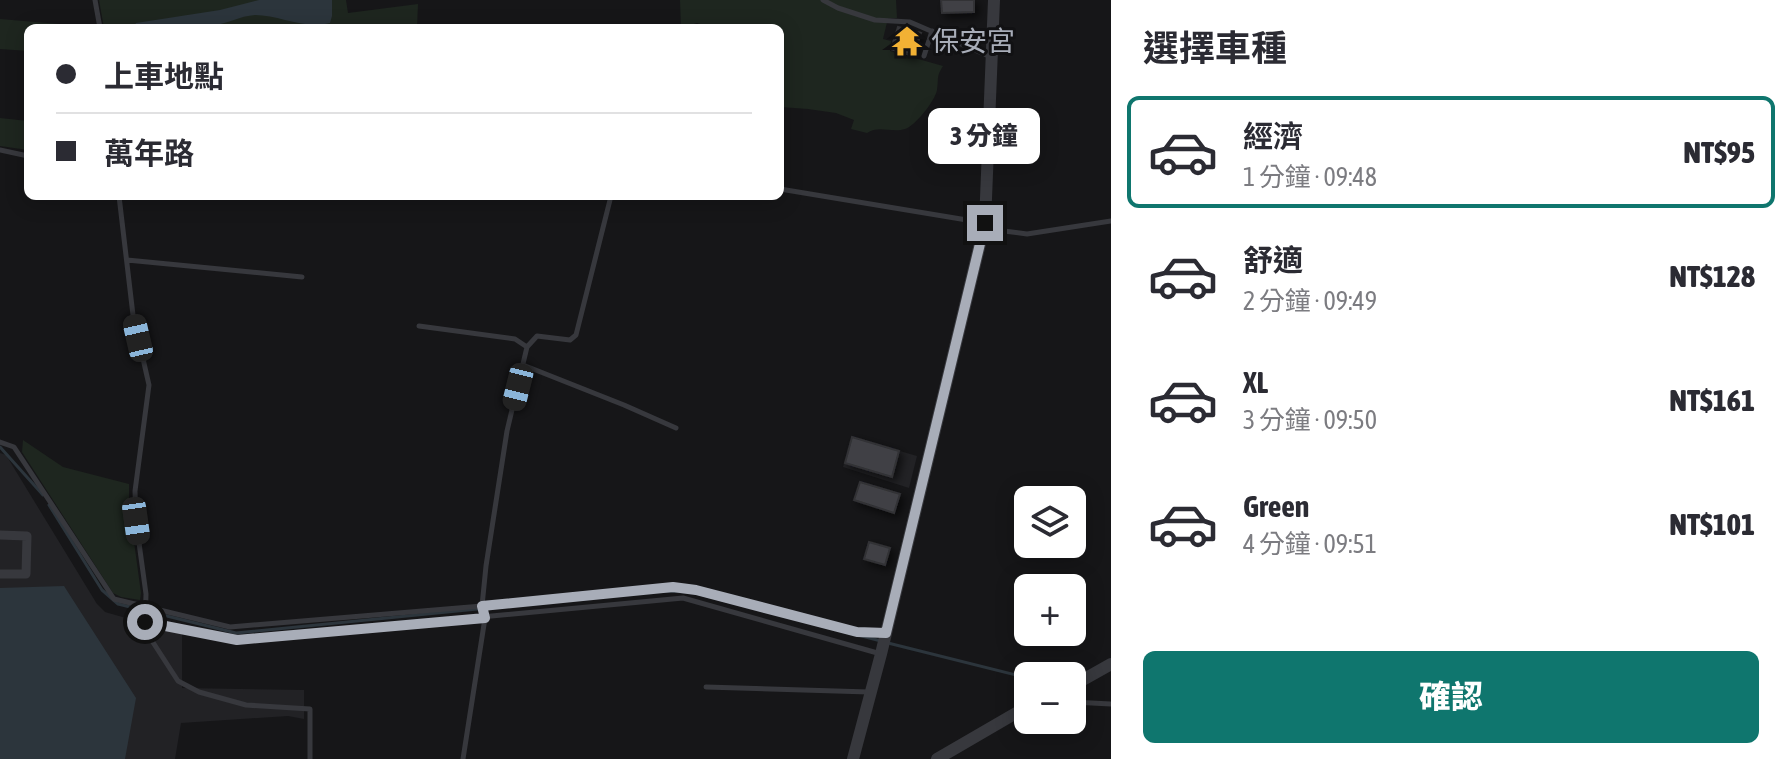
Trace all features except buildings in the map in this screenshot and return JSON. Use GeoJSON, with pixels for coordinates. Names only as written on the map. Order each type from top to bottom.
{"type":"FeatureCollection","features":[{"type":"Feature","properties":{"kind":"street"},"geometry":{"type":"LineString","coordinates":[[853,759],[985,223],[994,0]]}},
{"type":"Feature","properties":{"kind":"street"},"geometry":{"type":"LineString","coordinates":[[0,535],[27,536],[26,574],[0,574]]}},
{"type":"Feature","properties":{"kind":"street"},"geometry":{"type":"LineString","coordinates":[[1086,678],[1111,664]]}},
{"type":"Feature","properties":{"kind":"street"},"geometry":{"type":"LineString","coordinates":[[937,759],[1014,714]]}},
{"type":"Feature","properties":{"kind":"lane"},"geometry":{"type":"LineString","coordinates":[[95,0],[99,24]]}},
{"type":"Feature","properties":{"kind":"lane"},"geometry":{"type":"LineString","coordinates":[[823,0],[875,20],[910,22],[992,57]]}},
{"type":"Feature","properties":{"kind":"lane"},"geometry":{"type":"LineString","coordinates":[[924,56],[932,31]]}},
{"type":"Feature","properties":{"kind":"lane"},"geometry":{"type":"LineString","coordinates":[[0,150],[24,155]]}},
{"type":"Feature","properties":{"kind":"lane"},"geometry":{"type":"LineString","coordinates":[[784,190],[985,223],[1004,231],[1027,234],[1111,221]]}},
{"type":"Feature","properties":{"kind":"lane"},"geometry":{"type":"LineString","coordinates":[[120,200],[133,315],[149,385],[135,491],[146,594],[145,630],[178,681],[199,692],[246,705],[310,709],[310,759]]}},
{"type":"Feature","properties":{"kind":"lane"},"geometry":{"type":"LineString","coordinates":[[463,759],[485,618],[482,606],[486,566],[507,431],[527,347],[537,336],[570,340],[576,335],[610,200]]}},
{"type":"Feature","properties":{"kind":"lane"},"geometry":{"type":"LineString","coordinates":[[127,260],[302,277]]}},
{"type":"Feature","properties":{"kind":"lane"},"geometry":{"type":"LineString","coordinates":[[419,326],[515,339],[527,347]]}},
{"type":"Feature","properties":{"kind":"lane"},"geometry":{"type":"LineString","coordinates":[[523,365],[676,428]]}},
{"type":"Feature","properties":{"kind":"lane"},"geometry":{"type":"LineString","coordinates":[[0,442],[14,447],[114,599],[230,627],[673,587],[696,590],[857,632],[886,633]]}},
{"type":"Feature","properties":{"kind":"lane"},"geometry":{"type":"LineString","coordinates":[[145,622],[237,640],[683,598],[881,654]]}},
{"type":"Feature","properties":{"kind":"lane"},"geometry":{"type":"LineString","coordinates":[[706,687],[870,692]]}},
{"type":"Feature","properties":{"kind":"lane"},"geometry":{"type":"LineString","coordinates":[[1086,703],[1111,704]]}},
{"type":"Feature","properties":{"kind":"shaded area"},"geometry":{"type":"Polygon","coordinates":[[[99,0],[346,0],[348,13],[418,4],[417,24],[103,24],[99,0]]]}},
{"type":"Feature","properties":{"kind":"shaded area"},"geometry":{"type":"Polygon","coordinates":[[[259,0],[332,0],[332,16],[330,23],[326,24],[302,24],[255,15],[220,24],[136,24],[259,0]]]}},
{"type":"Feature","properties":{"kind":"shaded area"},"geometry":{"type":"Polygon","coordinates":[[[680,0],[896,0],[897,18],[888,18],[883,39],[891,41],[890,51],[943,66],[935,95],[914,123],[905,129],[867,133],[851,129],[854,120],[836,113],[784,107],[784,24],[681,24],[680,0]]]}},
{"type":"Feature","properties":{"kind":"shaded area"},"geometry":{"type":"Polygon","coordinates":[[[0,19],[59,24],[24,24],[24,51],[0,49],[0,19]]]}},
{"type":"Feature","properties":{"kind":"shaded area"},"geometry":{"type":"Polygon","coordinates":[[[0,118],[24,121],[24,149],[0,146],[0,118]]]}},
{"type":"Feature","properties":{"kind":"shaded area"},"geometry":{"type":"Polygon","coordinates":[[[852,437],[917,456],[909,488],[843,467],[852,437]]]}},
{"type":"Feature","properties":{"kind":"shaded area"},"geometry":{"type":"Polygon","coordinates":[[[23,440],[63,467],[129,484],[140,600],[113,593],[22,452],[23,440]]]}},
{"type":"Feature","properties":{"kind":"shaded area"},"geometry":{"type":"Polygon","coordinates":[[[0,453],[6,455],[97,604],[105,612],[182,634],[182,688],[304,690],[304,719],[288,716],[181,723],[175,759],[0,759],[0,453]]]}},
{"type":"Feature","properties":{"kind":"shaded area"},"geometry":{"type":"Polygon","coordinates":[[[64,586],[136,698],[125,759],[0,759],[0,588],[64,586]]]}},
{"type":"Feature","properties":{"kind":"waterway"},"geometry":{"type":"LineString","coordinates":[[0,447],[43,495]]}},
{"type":"Feature","properties":{"kind":"waterway"},"geometry":{"type":"LineString","coordinates":[[49,505],[102,590],[118,604],[236,633],[657,591],[692,592],[881,641]]}},
{"type":"Feature","properties":{"kind":"waterway"},"geometry":{"type":"LineString","coordinates":[[888,643],[1014,674]]}},
{"type":"Feature","properties":{"kind":"place","name":"保安宮"},"geometry":{"type":"Point","coordinates":[907,41]}},
{"type":"Feature","properties":{"kind":"route"},"geometry":{"type":"LineString","coordinates":[[145,622],[237,640],[485,618],[482,606],[673,587],[696,590],[857,632],[886,633],[985,223]]}}]}
